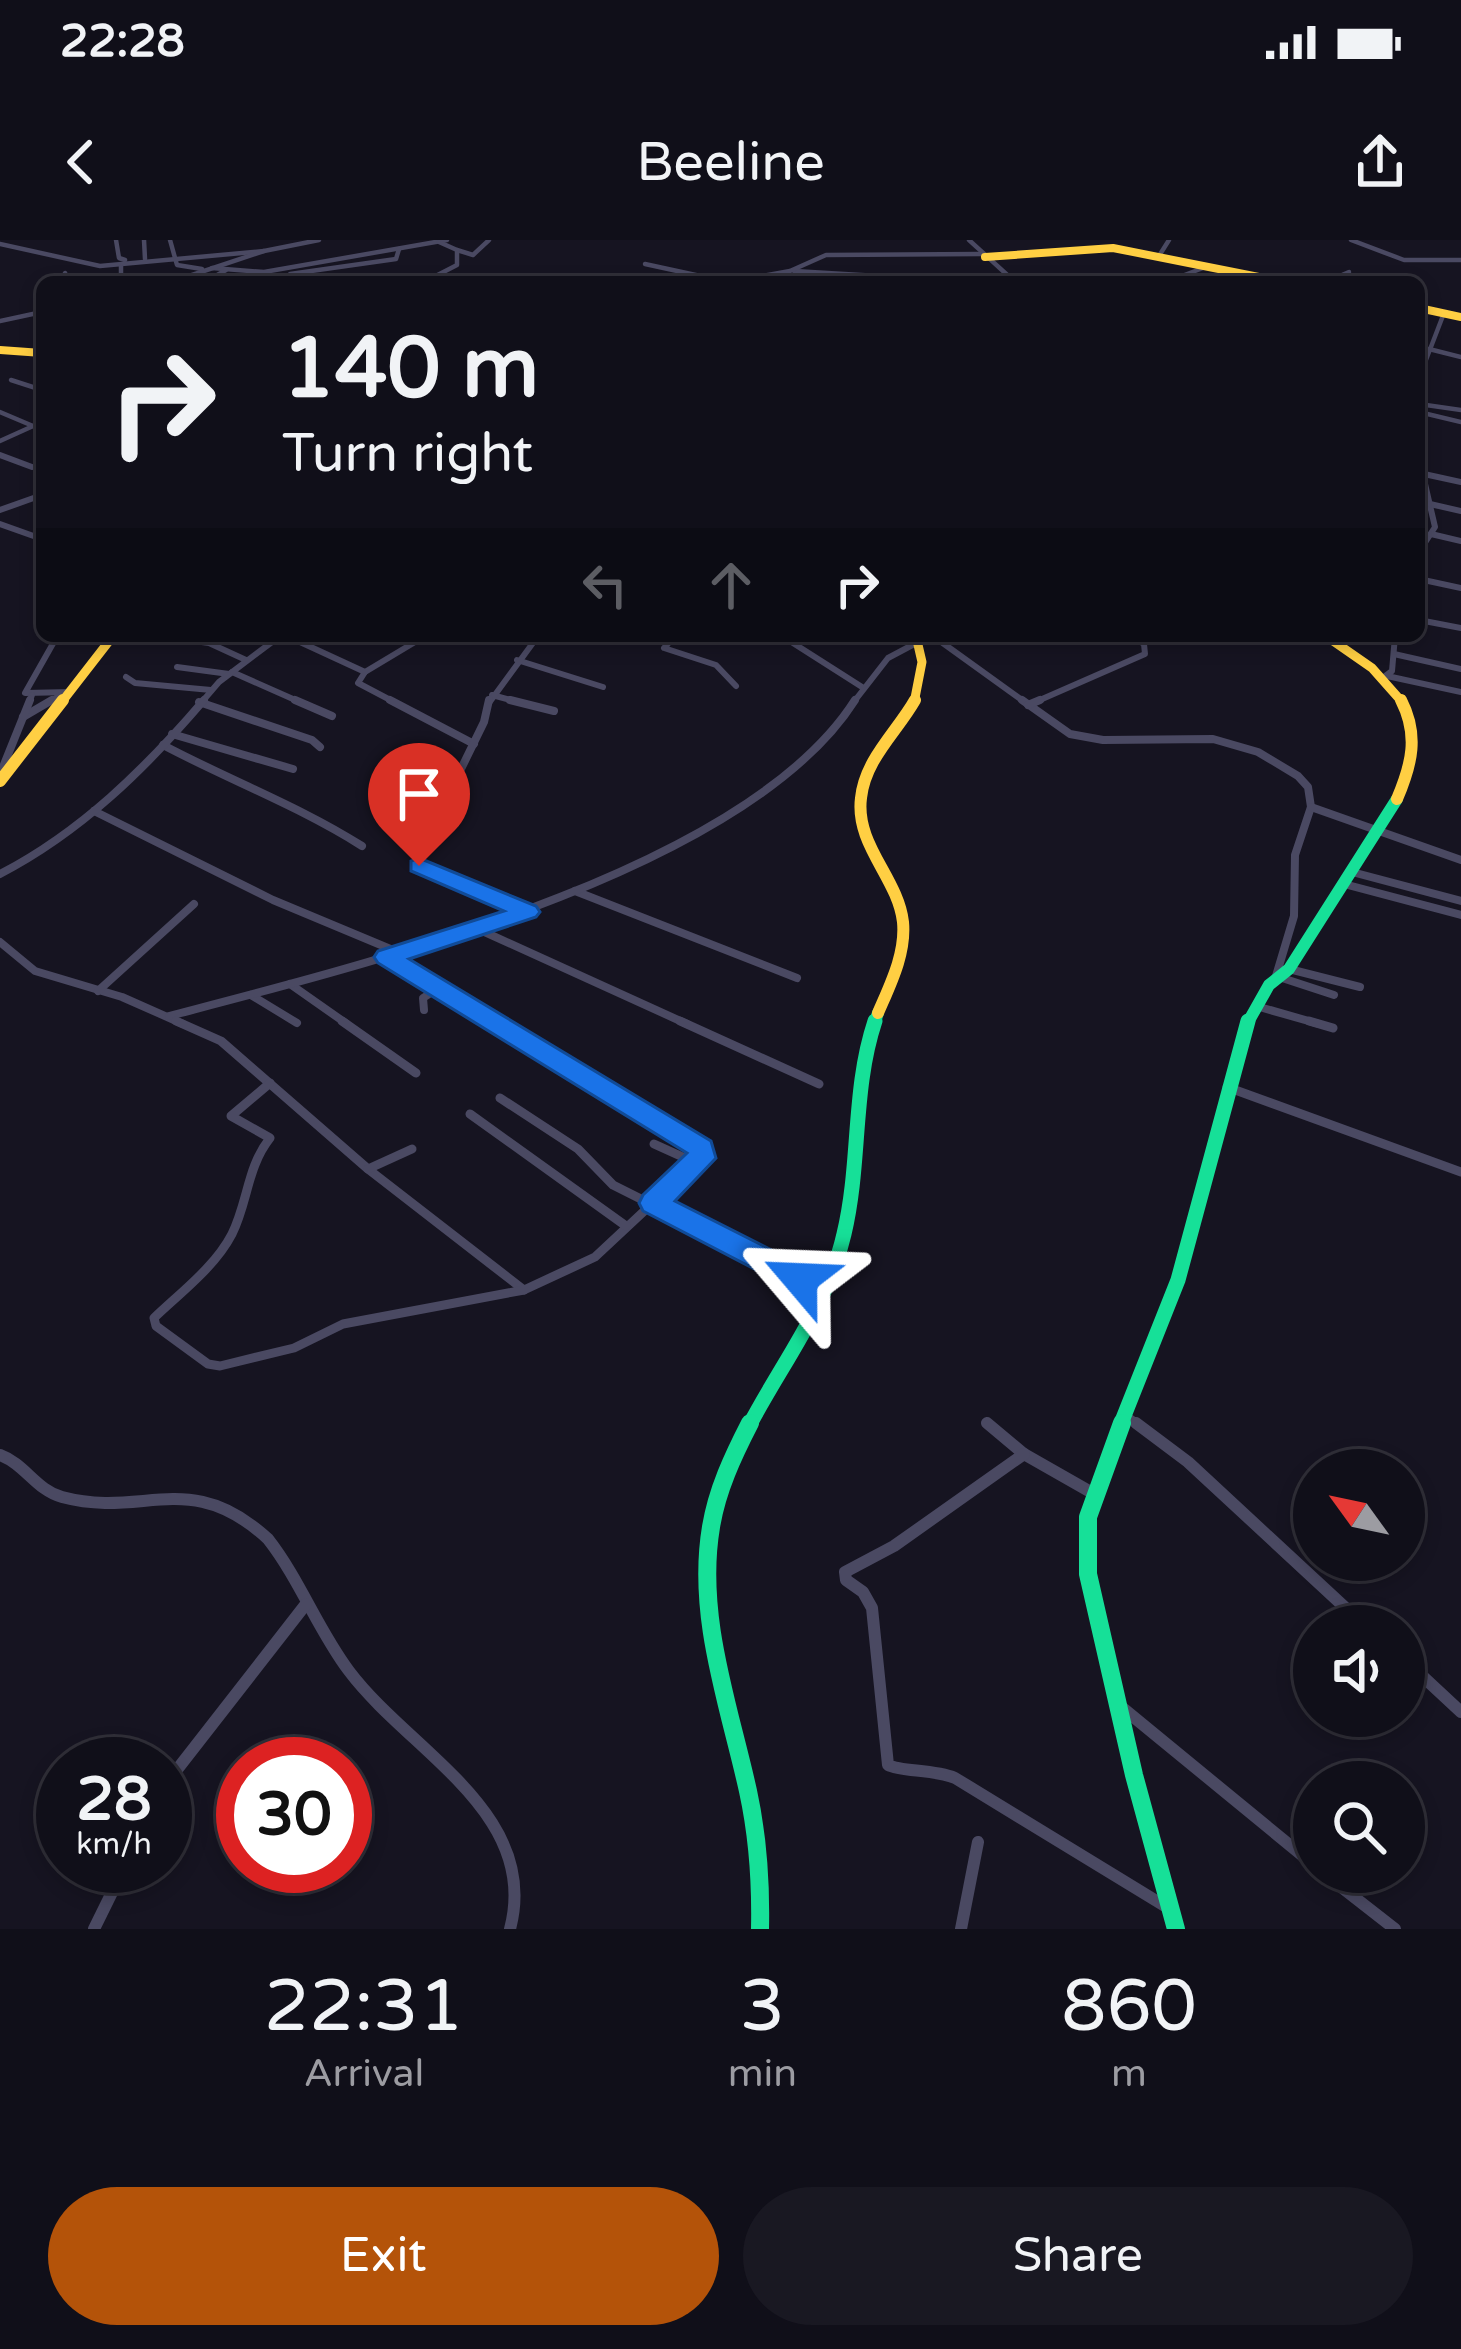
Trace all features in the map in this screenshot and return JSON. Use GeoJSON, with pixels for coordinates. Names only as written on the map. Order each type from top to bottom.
{"type":"FeatureCollection","features":[{"type":"Feature","properties":{"kind":"street"},"geometry":{"type":"LineString","coordinates":[[116,240],[120,259],[142,261]]}},
{"type":"Feature","properties":{"kind":"street"},"geometry":{"type":"LineString","coordinates":[[142,261],[144,240]]}},
{"type":"Feature","properties":{"kind":"street"},"geometry":{"type":"LineString","coordinates":[[170,240],[172,258],[180,267],[242,273],[304,274],[380,265],[396,260],[399,249]]}},
{"type":"Feature","properties":{"kind":"street"},"geometry":{"type":"LineString","coordinates":[[218,240],[222,252]]}},
{"type":"Feature","properties":{"kind":"street"},"geometry":{"type":"LineString","coordinates":[[189,276],[264,251],[319,240]]}},
{"type":"Feature","properties":{"kind":"street"},"geometry":{"type":"LineString","coordinates":[[242,273],[443,241],[474,255],[489,240]]}},
{"type":"Feature","properties":{"kind":"street"},"geometry":{"type":"LineString","coordinates":[[969,240],[1005,276]]}},
{"type":"Feature","properties":{"kind":"street"},"geometry":{"type":"LineString","coordinates":[[1159,256],[1169,240]]}},
{"type":"Feature","properties":{"kind":"street"},"geometry":{"type":"LineString","coordinates":[[1351,240],[1404,260],[1461,260]]}},
{"type":"Feature","properties":{"kind":"street"},"geometry":{"type":"LineString","coordinates":[[0,244],[94,265],[297,244]]}},
{"type":"Feature","properties":{"kind":"street"},"geometry":{"type":"LineString","coordinates":[[779,276],[826,255],[983,256],[1096,247],[1249,276]]}},
{"type":"Feature","properties":{"kind":"street"},"geometry":{"type":"LineString","coordinates":[[251,249],[264,251]]}},
{"type":"Feature","properties":{"kind":"street"},"geometry":{"type":"LineString","coordinates":[[436,276],[458,265],[457,250]]}},
{"type":"Feature","properties":{"kind":"street"},"geometry":{"type":"LineString","coordinates":[[100,276],[99,269],[142,261]]}},
{"type":"Feature","properties":{"kind":"street"},"geometry":{"type":"LineString","coordinates":[[645,263],[702,276]]}},
{"type":"Feature","properties":{"kind":"street"},"geometry":{"type":"LineString","coordinates":[[121,266],[122,276]]}},
{"type":"Feature","properties":{"kind":"street"},"geometry":{"type":"LineString","coordinates":[[1182,276],[1203,268]]}},
{"type":"Feature","properties":{"kind":"street"},"geometry":{"type":"LineString","coordinates":[[216,276],[226,271]]}},
{"type":"Feature","properties":{"kind":"street"},"geometry":{"type":"LineString","coordinates":[[790,271],[844,276]]}},
{"type":"Feature","properties":{"kind":"street"},"geometry":{"type":"LineString","coordinates":[[1340,276],[1349,272]]}},
{"type":"Feature","properties":{"kind":"street"},"geometry":{"type":"LineString","coordinates":[[1425,309],[1461,317]]}},
{"type":"Feature","properties":{"kind":"street"},"geometry":{"type":"LineString","coordinates":[[0,321],[36,313]]}},
{"type":"Feature","properties":{"kind":"street"},"geometry":{"type":"LineString","coordinates":[[1425,361],[1444,314]]}},
{"type":"Feature","properties":{"kind":"street"},"geometry":{"type":"LineString","coordinates":[[0,350],[36,353]]}},
{"type":"Feature","properties":{"kind":"street"},"geometry":{"type":"LineString","coordinates":[[1429,350],[1461,357]]}},
{"type":"Feature","properties":{"kind":"street"},"geometry":{"type":"LineString","coordinates":[[11,380],[36,388]]}},
{"type":"Feature","properties":{"kind":"street"},"geometry":{"type":"LineString","coordinates":[[1425,408],[1461,410]]}},
{"type":"Feature","properties":{"kind":"street"},"geometry":{"type":"LineString","coordinates":[[1425,410],[1461,422]]}},
{"type":"Feature","properties":{"kind":"street"},"geometry":{"type":"LineString","coordinates":[[0,412],[33,426]]}},
{"type":"Feature","properties":{"kind":"street"},"geometry":{"type":"LineString","coordinates":[[0,441],[36,425]]}},
{"type":"Feature","properties":{"kind":"street"},"geometry":{"type":"LineString","coordinates":[[0,455],[32,467]]}},
{"type":"Feature","properties":{"kind":"street"},"geometry":{"type":"LineString","coordinates":[[1425,468],[1461,482]]}},
{"type":"Feature","properties":{"kind":"street"},"geometry":{"type":"LineString","coordinates":[[1425,483],[1435,527],[1425,543]]}},
{"type":"Feature","properties":{"kind":"street"},"geometry":{"type":"LineString","coordinates":[[0,509],[36,497]]}},
{"type":"Feature","properties":{"kind":"street"},"geometry":{"type":"LineString","coordinates":[[1430,504],[1461,511]]}},
{"type":"Feature","properties":{"kind":"street"},"geometry":{"type":"LineString","coordinates":[[0,524],[36,537]]}},
{"type":"Feature","properties":{"kind":"street"},"geometry":{"type":"LineString","coordinates":[[1431,534],[1461,541]]}},
{"type":"Feature","properties":{"kind":"street"},"geometry":{"type":"LineString","coordinates":[[1425,580],[1461,588]]}},
{"type":"Feature","properties":{"kind":"street"},"geometry":{"type":"LineString","coordinates":[[1425,621],[1461,628]]}},
{"type":"Feature","properties":{"kind":"street"},"geometry":{"type":"LineString","coordinates":[[55,642],[25,693],[68,692]]}},
{"type":"Feature","properties":{"kind":"street"},"geometry":{"type":"LineString","coordinates":[[3,777],[108,642]]}},
{"type":"Feature","properties":{"kind":"street"},"geometry":{"type":"LineString","coordinates":[[202,642],[246,660]]}},
{"type":"Feature","properties":{"kind":"street"},"geometry":{"type":"LineString","coordinates":[[0,874],[44,851],[94,811],[146,767],[199,701],[274,642]]}},
{"type":"Feature","properties":{"kind":"street"},"geometry":{"type":"LineString","coordinates":[[297,642],[364,672]]}},
{"type":"Feature","properties":{"kind":"street"},"geometry":{"type":"LineString","coordinates":[[415,642],[364,672],[358,683],[474,743]]}},
{"type":"Feature","properties":{"kind":"street"},"geometry":{"type":"LineString","coordinates":[[527,912],[427,870],[416,860],[474,743],[492,695],[533,642]]}},
{"type":"Feature","properties":{"kind":"street"},"geometry":{"type":"LineString","coordinates":[[670,642],[664,648],[716,665],[736,686]]}},
{"type":"Feature","properties":{"kind":"street"},"geometry":{"type":"LineString","coordinates":[[791,642],[862,687]]}},
{"type":"Feature","properties":{"kind":"street"},"geometry":{"type":"LineString","coordinates":[[170,1016],[387,957],[527,912],[701,828],[793,769],[827,740],[862,687],[897,650],[914,642]]}},
{"type":"Feature","properties":{"kind":"street"},"geometry":{"type":"LineString","coordinates":[[760,1929],[763,1875],[722,1686],[708,1543],[718,1480],[728,1454],[809,1319],[848,1228],[861,1060],[903,941],[897,898],[863,832],[859,797],[865,773],[923,687],[924,642]]}},
{"type":"Feature","properties":{"kind":"street"},"geometry":{"type":"LineString","coordinates":[[929,642],[1084,739],[1186,737],[1238,744],[1298,776],[1308,787],[1311,807],[1295,855],[1294,916],[1283,972]]}},
{"type":"Feature","properties":{"kind":"street"},"geometry":{"type":"LineString","coordinates":[[1028,705],[1144,653],[1141,642]]}},
{"type":"Feature","properties":{"kind":"street"},"geometry":{"type":"LineString","coordinates":[[1335,642],[1385,676],[1461,692]]}},
{"type":"Feature","properties":{"kind":"street"},"geometry":{"type":"LineString","coordinates":[[1385,676],[1395,642]]}},
{"type":"Feature","properties":{"kind":"street"},"geometry":{"type":"LineString","coordinates":[[1394,654],[1461,669]]}},
{"type":"Feature","properties":{"kind":"street"},"geometry":{"type":"LineString","coordinates":[[518,660],[603,687]]}},
{"type":"Feature","properties":{"kind":"street"},"geometry":{"type":"LineString","coordinates":[[177,667],[230,673],[332,716]]}},
{"type":"Feature","properties":{"kind":"street"},"geometry":{"type":"LineString","coordinates":[[1176,1929],[1118,1703],[1086,1561],[1085,1534],[1183,1264],[1213,1164],[1227,1087],[1256,1006],[1380,832],[1417,743],[1410,715],[1385,676]]}},
{"type":"Feature","properties":{"kind":"street"},"geometry":{"type":"LineString","coordinates":[[126,677],[135,683],[211,690]]}},
{"type":"Feature","properties":{"kind":"street"},"geometry":{"type":"LineString","coordinates":[[22,718],[68,692]]}},
{"type":"Feature","properties":{"kind":"street"},"geometry":{"type":"LineString","coordinates":[[3,777],[32,695]]}},
{"type":"Feature","properties":{"kind":"street"},"geometry":{"type":"LineString","coordinates":[[492,695],[554,711]]}},
{"type":"Feature","properties":{"kind":"street"},"geometry":{"type":"LineString","coordinates":[[199,701],[320,747]]}},
{"type":"Feature","properties":{"kind":"street"},"geometry":{"type":"LineString","coordinates":[[172,734],[293,769]]}},
{"type":"Feature","properties":{"kind":"street"},"geometry":{"type":"LineString","coordinates":[[163,745],[246,789],[316,817],[362,846]]}},
{"type":"Feature","properties":{"kind":"street"},"geometry":{"type":"LineString","coordinates":[[1311,807],[1461,860]]}},
{"type":"Feature","properties":{"kind":"street"},"geometry":{"type":"LineString","coordinates":[[94,811],[274,900],[400,953]]}},
{"type":"Feature","properties":{"kind":"street"},"geometry":{"type":"LineString","coordinates":[[1348,878],[1461,901]]}},
{"type":"Feature","properties":{"kind":"street"},"geometry":{"type":"LineString","coordinates":[[1348,878],[1461,915]]}},
{"type":"Feature","properties":{"kind":"street"},"geometry":{"type":"LineString","coordinates":[[575,891],[797,977]]}},
{"type":"Feature","properties":{"kind":"street"},"geometry":{"type":"LineString","coordinates":[[98,991],[194,904]]}},
{"type":"Feature","properties":{"kind":"street"},"geometry":{"type":"LineString","coordinates":[[478,929],[820,1084]]}},
{"type":"Feature","properties":{"kind":"street"},"geometry":{"type":"LineString","coordinates":[[0,943],[35,970],[170,1016],[221,1041],[368,1169],[524,1290]]}},
{"type":"Feature","properties":{"kind":"street"},"geometry":{"type":"LineString","coordinates":[[271,1083],[231,1117],[270,1138],[255,1157],[238,1222],[212,1262],[157,1310],[156,1326],[208,1364],[220,1366],[294,1348],[343,1324],[524,1290],[595,1257],[703,1155],[701,1148],[387,957]]}},
{"type":"Feature","properties":{"kind":"street"},"geometry":{"type":"LineString","coordinates":[[1283,972],[1360,987]]}},
{"type":"Feature","properties":{"kind":"street"},"geometry":{"type":"LineString","coordinates":[[1283,972],[1334,995]]}},
{"type":"Feature","properties":{"kind":"street"},"geometry":{"type":"LineString","coordinates":[[290,984],[416,1073]]}},
{"type":"Feature","properties":{"kind":"street"},"geometry":{"type":"LineString","coordinates":[[424,1010],[423,998],[440,987]]}},
{"type":"Feature","properties":{"kind":"street"},"geometry":{"type":"LineString","coordinates":[[251,995],[297,1023]]}},
{"type":"Feature","properties":{"kind":"street"},"geometry":{"type":"LineString","coordinates":[[1256,1006],[1333,1028]]}},
{"type":"Feature","properties":{"kind":"street"},"geometry":{"type":"LineString","coordinates":[[1227,1087],[1461,1172]]}},
{"type":"Feature","properties":{"kind":"street"},"geometry":{"type":"LineString","coordinates":[[500,1098],[578,1149],[613,1185],[800,1279],[803,1284],[792,1308],[809,1319]]}},
{"type":"Feature","properties":{"kind":"street"},"geometry":{"type":"LineString","coordinates":[[470,1114],[626,1226]]}},
{"type":"Feature","properties":{"kind":"street"},"geometry":{"type":"LineString","coordinates":[[654,1144],[695,1163]]}},
{"type":"Feature","properties":{"kind":"street"},"geometry":{"type":"LineString","coordinates":[[368,1169],[412,1149]]}},
{"type":"Feature","properties":{"kind":"street"},"geometry":{"type":"LineString","coordinates":[[1126,1416],[1188,1462],[1342,1605]]}},
{"type":"Feature","properties":{"kind":"street"},"geometry":{"type":"LineString","coordinates":[[986,1423],[1024,1454],[1096,1495]]}},
{"type":"Feature","properties":{"kind":"street"},"geometry":{"type":"LineString","coordinates":[[1024,1454],[894,1546],[845,1572],[846,1580],[863,1592],[872,1608],[888,1765],[896,1770],[913,1766],[934,1770],[955,1778],[1168,1908]]}},
{"type":"Feature","properties":{"kind":"street"},"geometry":{"type":"LineString","coordinates":[[0,1456],[20,1463],[54,1495],[83,1499],[188,1496],[224,1507],[262,1531],[294,1573],[306,1604],[348,1671],[446,1769],[502,1838],[514,1862],[518,1889],[510,1929]]}},
{"type":"Feature","properties":{"kind":"street"},"geometry":{"type":"LineString","coordinates":[[192,1750],[306,1604]]}},
{"type":"Feature","properties":{"kind":"street"},"geometry":{"type":"LineString","coordinates":[[1425,1679],[1461,1712]]}},
{"type":"Feature","properties":{"kind":"street"},"geometry":{"type":"LineString","coordinates":[[1118,1703],[1293,1848]]}},
{"type":"Feature","properties":{"kind":"street"},"geometry":{"type":"LineString","coordinates":[[961,1929],[978,1842]]}},
{"type":"Feature","properties":{"kind":"street"},"geometry":{"type":"LineString","coordinates":[[94,1929],[111,1893]]}},
{"type":"Feature","properties":{"kind":"street"},"geometry":{"type":"LineString","coordinates":[[1349,1893],[1395,1929]]}},
{"type":"Feature","properties":{"kind":"traffic: fast"},"geometry":{"type":"LineString","coordinates":[[1176,1929],[1094,1611],[1086,1556],[1088,1517],[1103,1467],[1178,1280],[1209,1176],[1234,1063],[1254,1007],[1269,985],[1289,969],[1397,799]]}},
{"type":"Feature","properties":{"kind":"traffic: fast"},"geometry":{"type":"LineString","coordinates":[[760,1929],[756,1839],[710,1615],[711,1526],[737,1447],[820,1302],[836,1263],[850,1201],[861,1074],[878,1013]]}},
{"type":"Feature","properties":{"kind":"traffic: slow"},"geometry":{"type":"LineString","coordinates":[[985,257],[1113,248],[1254,276]]}},
{"type":"Feature","properties":{"kind":"traffic: slow"},"geometry":{"type":"LineString","coordinates":[[1425,309],[1461,317]]}},
{"type":"Feature","properties":{"kind":"traffic: slow"},"geometry":{"type":"LineString","coordinates":[[0,350],[36,353]]}},
{"type":"Feature","properties":{"kind":"traffic: slow"},"geometry":{"type":"LineString","coordinates":[[0,781],[108,642]]}},
{"type":"Feature","properties":{"kind":"traffic: slow"},"geometry":{"type":"LineString","coordinates":[[878,1013],[899,958],[903,924],[900,907],[863,829],[861,794],[878,753],[914,702],[921,683],[917,642]]}},
{"type":"Feature","properties":{"kind":"traffic: slow"},"geometry":{"type":"LineString","coordinates":[[1335,642],[1390,684],[1411,722],[1414,744],[1397,799]]}},
{"type":"Feature","properties":{"kind":"route"},"geometry":{"type":"LineString","coordinates":[[419,866],[527,912],[387,957],[701,1148],[701,1158],[654,1203],[800,1279]]}}]}
